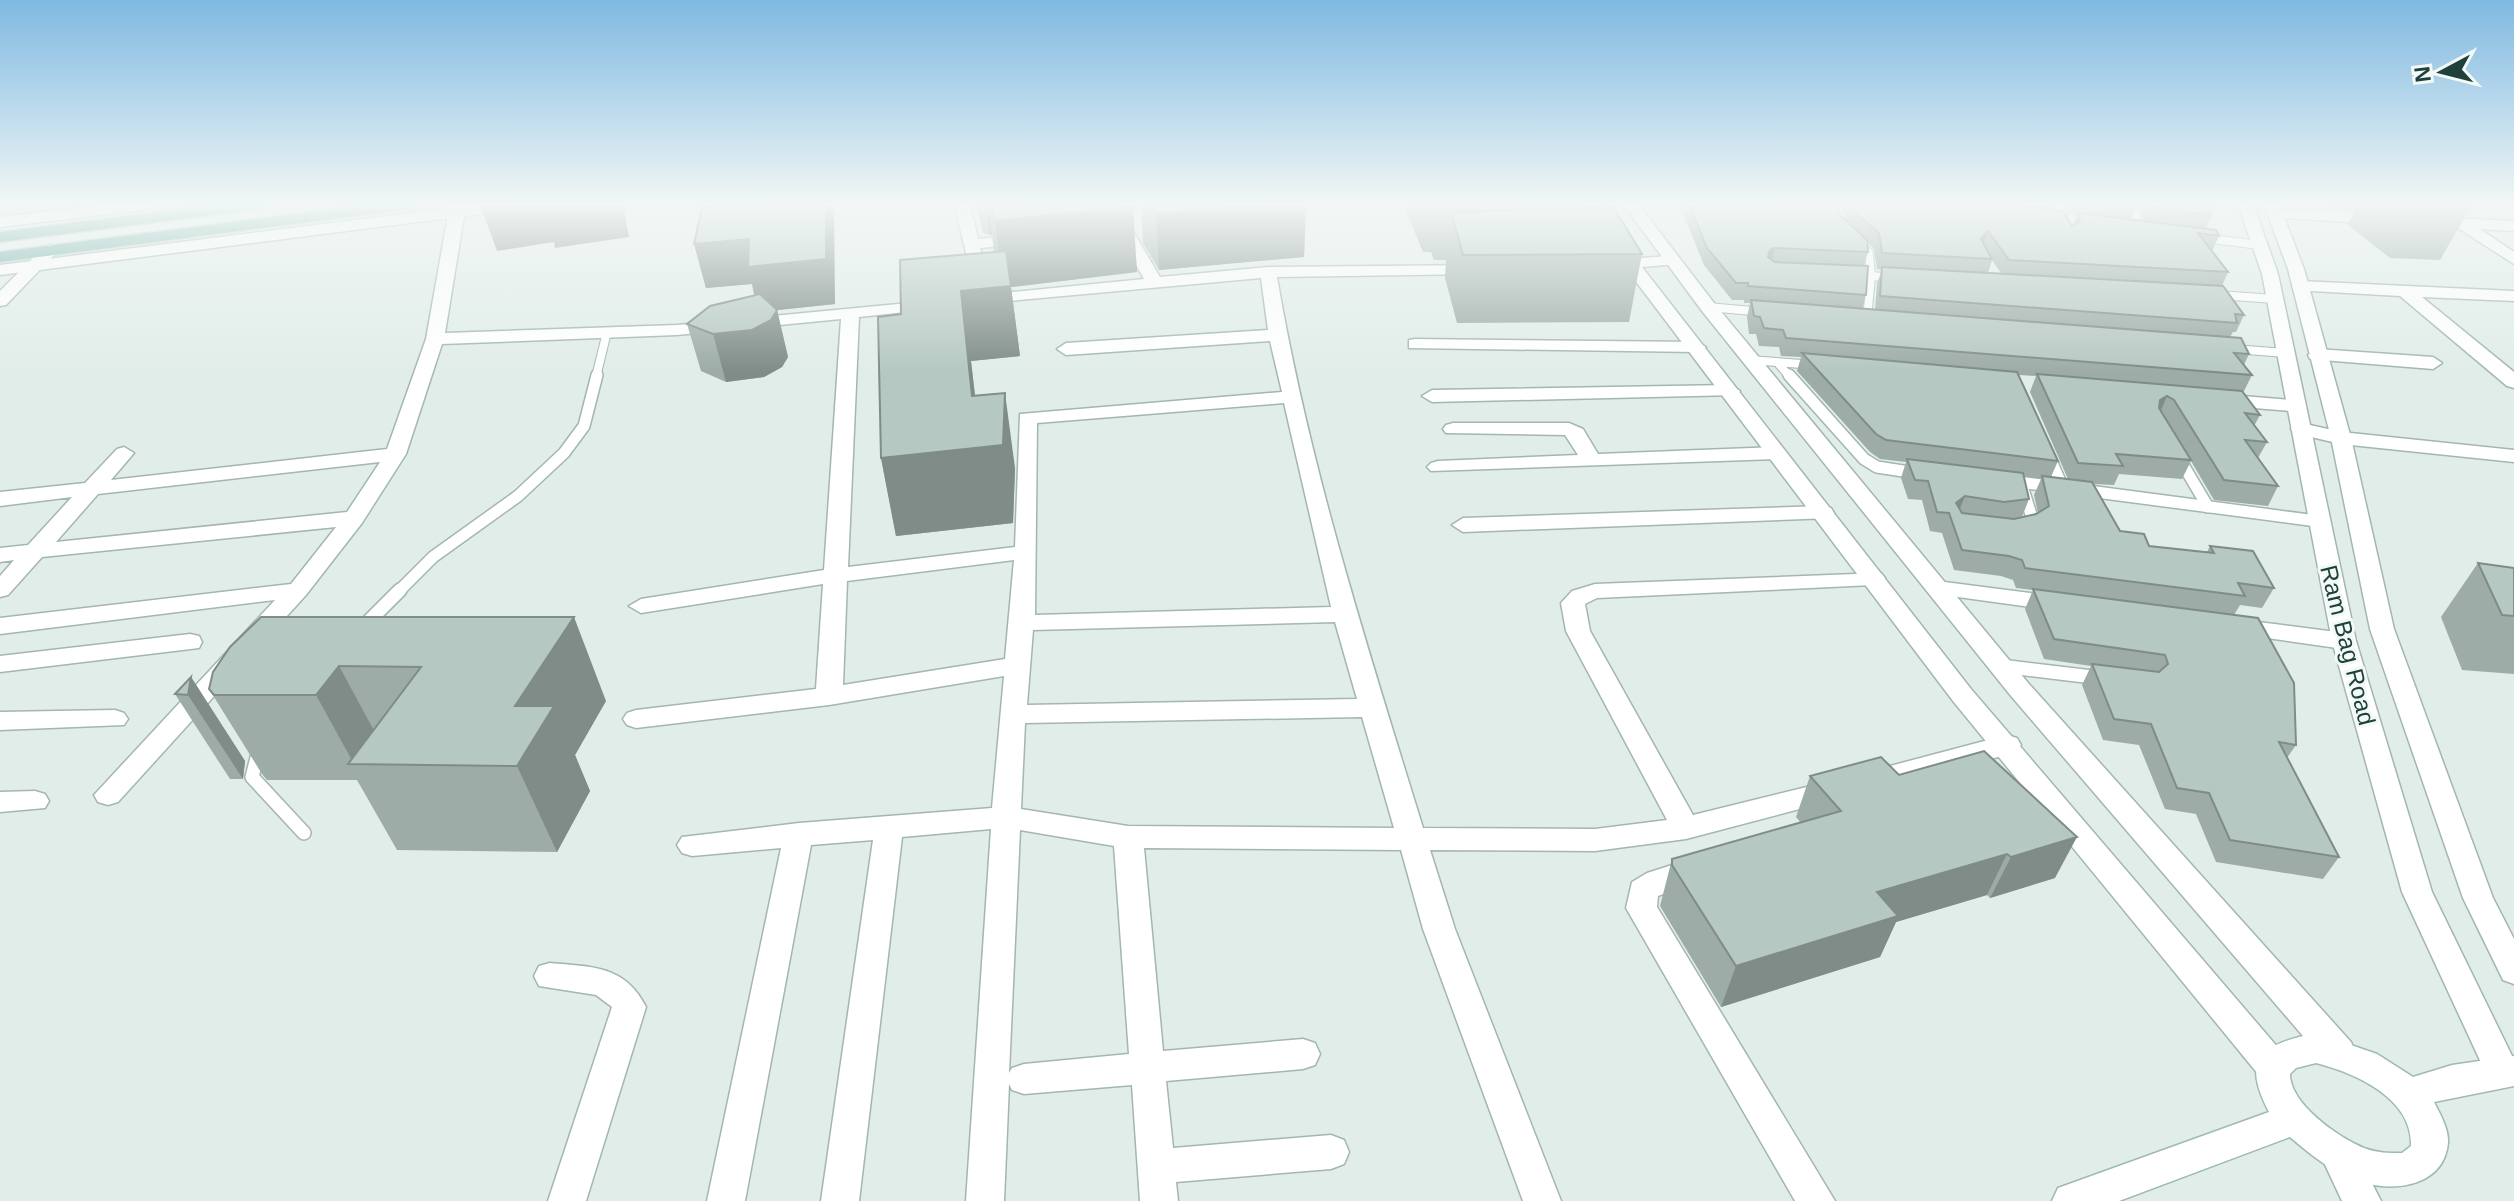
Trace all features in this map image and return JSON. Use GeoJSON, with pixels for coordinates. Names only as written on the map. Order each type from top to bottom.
{"type":"FeatureCollection","features":[{"type":"Feature","properties":{"kind":"street"},"geometry":{"type":"LineString","coordinates":[[0,301],[42,260]]}},
{"type":"Feature","properties":{"kind":"street"},"geometry":{"type":"LineString","coordinates":[[0,270],[74,260]]}},
{"type":"Feature","properties":{"kind":"street"},"geometry":{"type":"LineString","coordinates":[[108,795],[298,590],[354,518],[396,454],[435,339],[448,260]]}},
{"type":"Feature","properties":{"kind":"street"},"geometry":{"type":"LineString","coordinates":[[975,260],[984,295]]}},
{"type":"Feature","properties":{"kind":"street"},"geometry":{"type":"LineString","coordinates":[[1140,260],[1153,278]]}},
{"type":"Feature","properties":{"kind":"street"},"geometry":{"type":"LineString","coordinates":[[1629,260],[1962,695],[2007,745],[2274,1068]]}},
{"type":"Feature","properties":{"kind":"street","name":"Ram Bag Road"},"geometry":{"type":"LineString","coordinates":[[2264,260],[2275,299],[2317,521],[2344,641],[2417,892],[2508,1071]]}},
{"type":"Feature","properties":{"kind":"street","name":"Ram Bag Road"},"geometry":{"type":"LineString","coordinates":[[2291,260],[2341,438],[2382,629],[2478,898],[2514,971]]}},
{"type":"Feature","properties":{"kind":"street"},"geometry":{"type":"LineString","coordinates":[[1587,267],[1671,261],[2001,666],[2339,1053]]}},
{"type":"Feature","properties":{"kind":"street"},"geometry":{"type":"LineString","coordinates":[[435,339],[677,330],[1153,278],[1268,272],[1496,269]]}},
{"type":"Feature","properties":{"kind":"street"},"geometry":{"type":"LineString","coordinates":[[1268,272],[1278,335],[1338,591],[1439,929],[1542,1201]]}},
{"type":"Feature","properties":{"kind":"street"},"geometry":{"type":"LineString","coordinates":[[2300,286],[2514,296]]}},
{"type":"Feature","properties":{"kind":"street"},"geometry":{"type":"LineString","coordinates":[[2405,291],[2514,382]]}},
{"type":"Feature","properties":{"kind":"street"},"geometry":{"type":"LineString","coordinates":[[829,696],[850,312]]}},
{"type":"Feature","properties":{"kind":"street"},"geometry":{"type":"LineString","coordinates":[[1066,349],[1278,335]]}},
{"type":"Feature","properties":{"kind":"street"},"geometry":{"type":"LineString","coordinates":[[1415,344],[1697,347]]}},
{"type":"Feature","properties":{"kind":"street"},"geometry":{"type":"LineString","coordinates":[[2317,355],[2433,363]]}},
{"type":"Feature","properties":{"kind":"street"},"geometry":{"type":"LineString","coordinates":[[1432,396],[1730,391]]}},
{"type":"Feature","properties":{"kind":"street"},"geometry":{"type":"LineString","coordinates":[[985,1201],[1012,714],[1025,592],[1027,418],[1292,397]]}},
{"type":"Feature","properties":{"kind":"street"},"geometry":{"type":"LineString","coordinates":[[2299,417],[2341,438],[2506,455],[2514,469]]}},
{"type":"Feature","properties":{"kind":"street"},"geometry":{"type":"LineString","coordinates":[[1453,429],[1569,429],[1576,433],[1592,461]]}},
{"type":"Feature","properties":{"kind":"street"},"geometry":{"type":"LineString","coordinates":[[0,590],[124,453]]}},
{"type":"Feature","properties":{"kind":"street"},"geometry":{"type":"LineString","coordinates":[[1438,467],[1777,453]]}},
{"type":"Feature","properties":{"kind":"street"},"geometry":{"type":"LineString","coordinates":[[0,499],[396,454]]}},
{"type":"Feature","properties":{"kind":"street"},"geometry":{"type":"LineString","coordinates":[[1463,525],[1823,513]]}},
{"type":"Feature","properties":{"kind":"street"},"geometry":{"type":"LineString","coordinates":[[0,555],[354,518]]}},
{"type":"Feature","properties":{"kind":"street"},"geometry":{"type":"LineString","coordinates":[[641,606],[838,575],[1026,552]]}},
{"type":"Feature","properties":{"kind":"street"},"geometry":{"type":"LineString","coordinates":[[1686,828],[1585,645],[1573,615],[1573,603],[1580,596],[1595,591],[1873,578]]}},
{"type":"Feature","properties":{"kind":"street"},"geometry":{"type":"LineString","coordinates":[[1937,588],[2088,608]]}},
{"type":"Feature","properties":{"kind":"street"},"geometry":{"type":"LineString","coordinates":[[0,626],[298,590]]}},
{"type":"Feature","properties":{"kind":"street"},"geometry":{"type":"LineString","coordinates":[[1020,623],[1347,614]]}},
{"type":"Feature","properties":{"kind":"street"},"geometry":{"type":"LineString","coordinates":[[2210,624],[2344,641]]}},
{"type":"Feature","properties":{"kind":"street"},"geometry":{"type":"LineString","coordinates":[[0,664],[190,642]]}},
{"type":"Feature","properties":{"kind":"street"},"geometry":{"type":"LineString","coordinates":[[636,719],[829,696],[1016,666]]}},
{"type":"Feature","properties":{"kind":"street"},"geometry":{"type":"LineString","coordinates":[[1012,714],[1373,708]]}},
{"type":"Feature","properties":{"kind":"street"},"geometry":{"type":"LineString","coordinates":[[0,721],[115,719]]}},
{"type":"Feature","properties":{"kind":"street"},"geometry":{"type":"LineString","coordinates":[[692,845],[1006,817],[1128,837],[1595,840],[1686,828],[2007,745]]}},
{"type":"Feature","properties":{"kind":"street"},"geometry":{"type":"LineString","coordinates":[[0,802],[35,801]]}},
{"type":"Feature","properties":{"kind":"street"},"geometry":{"type":"LineString","coordinates":[[1761,844],[1764,808]]}},
{"type":"Feature","properties":{"kind":"street"},"geometry":{"type":"LineString","coordinates":[[840,1201],[889,826]]}},
{"type":"Feature","properties":{"kind":"street"},"geometry":{"type":"LineString","coordinates":[[726,1201],[799,834]]}},
{"type":"Feature","properties":{"kind":"street"},"geometry":{"type":"LineString","coordinates":[[1128,837],[1158,1184],[1331,1152]]}},
{"type":"Feature","properties":{"kind":"street"},"geometry":{"type":"LineString","coordinates":[[1726,861],[1658,881],[1643,890],[1641,908],[1816,1201]]}},
{"type":"Feature","properties":{"kind":"street"},"geometry":{"type":"LineString","coordinates":[[550,976],[609,984],[624,994],[629,1007],[567,1201]]}},
{"type":"Feature","properties":{"kind":"street"},"geometry":{"type":"LineString","coordinates":[[2316,1048],[2363,1062],[2407,1094],[2431,1132],[2432,1149],[2424,1162],[2409,1169],[2388,1171],[2338,1154],[2293,1120],[2273,1083],[2274,1068],[2283,1057],[2297,1050],[2316,1048]]}},
{"type":"Feature","properties":{"kind":"street"},"geometry":{"type":"LineString","coordinates":[[1024,1079],[1303,1054]]}},
{"type":"Feature","properties":{"kind":"street"},"geometry":{"type":"LineString","coordinates":[[2407,1094],[2508,1071]]}},
{"type":"Feature","properties":{"kind":"street"},"geometry":{"type":"LineString","coordinates":[[2071,1201],[2293,1120]]}},
{"type":"Feature","properties":{"kind":"street"},"geometry":{"type":"LineString","coordinates":[[2338,1154],[2362,1201]]}},
{"type":"Feature","properties":{"kind":"lane"},"geometry":{"type":"LineString","coordinates":[[1867,320],[1870,260]]}},
{"type":"Feature","properties":{"kind":"lane"},"geometry":{"type":"LineString","coordinates":[[1857,275],[1914,279]]}},
{"type":"Feature","properties":{"kind":"lane"},"geometry":{"type":"LineString","coordinates":[[2200,294],[2275,299]]}},
{"type":"Feature","properties":{"kind":"lane"},"geometry":{"type":"LineString","coordinates":[[1708,307],[1772,312]]}},
{"type":"Feature","properties":{"kind":"lane"},"geometry":{"type":"LineString","coordinates":[[1851,319],[1883,321]]}},
{"type":"Feature","properties":{"kind":"lane"},"geometry":{"type":"LineString","coordinates":[[357,634],[433,557],[518,496],[564,453],[584,426],[607,332]]}},
{"type":"Feature","properties":{"kind":"lane"},"geometry":{"type":"LineString","coordinates":[[2215,347],[2286,353]]}},
{"type":"Feature","properties":{"kind":"lane"},"geometry":{"type":"LineString","coordinates":[[1750,360],[1832,367]]}},
{"type":"Feature","properties":{"kind":"lane"},"geometry":{"type":"LineString","coordinates":[[1777,362],[1864,459],[1877,467],[1935,475]]}},
{"type":"Feature","properties":{"kind":"lane"},"geometry":{"type":"LineString","coordinates":[[2221,400],[2299,417]]}},
{"type":"Feature","properties":{"kind":"lane"},"geometry":{"type":"LineString","coordinates":[[2172,447],[2208,507]]}},
{"type":"Feature","properties":{"kind":"lane"},"geometry":{"type":"LineString","coordinates":[[2045,448],[2063,488]]}},
{"type":"Feature","properties":{"kind":"lane"},"geometry":{"type":"LineString","coordinates":[[1993,480],[2317,521]]}},
{"type":"Feature","properties":{"kind":"lane"},"geometry":{"type":"LineString","coordinates":[[2018,529],[2033,521],[2021,482]]}},
{"type":"Feature","properties":{"kind":"lane"},"geometry":{"type":"LineString","coordinates":[[2001,666],[2117,679]]}},
{"type":"Feature","properties":{"kind":"lane"},"geometry":{"type":"LineString","coordinates":[[267,734],[256,753],[252,777],[304,833]]}},
{"type":"Feature","properties":{"kind":"building"},"geometry":{"type":"Polygon","coordinates":[[[748,260],[816,260],[748,267],[748,260]]]}},
{"type":"Feature","properties":{"kind":"building"},"geometry":{"type":"Polygon","coordinates":[[[900,260],[1007,260],[1011,286],[961,291],[972,396],[1005,393],[1003,445],[881,458],[878,317],[901,314],[900,260]]]}},
{"type":"Feature","properties":{"kind":"building"},"geometry":{"type":"Polygon","coordinates":[[[1717,260],[1868,266],[1866,295],[1736,283],[1717,260]]]}},
{"type":"Feature","properties":{"kind":"building"},"geometry":{"type":"Polygon","coordinates":[[[2010,260],[2219,260],[2228,272],[2010,260]]]}},
{"type":"Feature","properties":{"kind":"building"},"geometry":{"type":"Polygon","coordinates":[[[1882,267],[2223,286],[2244,315],[2235,314],[2237,323],[1880,296],[1882,267]]]}},
{"type":"Feature","properties":{"kind":"building"},"geometry":{"type":"Polygon","coordinates":[[[760,294],[777,310],[771,320],[752,330],[713,334],[687,324],[710,306],[760,294]]]}},
{"type":"Feature","properties":{"kind":"building"},"geometry":{"type":"Polygon","coordinates":[[[1751,300],[2241,338],[2249,354],[2234,353],[2252,375],[1786,338],[1783,330],[1764,328],[1760,317],[1754,316],[1751,300]]]}},
{"type":"Feature","properties":{"kind":"building"},"geometry":{"type":"Polygon","coordinates":[[[1802,353],[2017,372],[2058,461],[1886,440],[1876,434],[1802,353]]]}},
{"type":"Feature","properties":{"kind":"building"},"geometry":{"type":"Polygon","coordinates":[[[2037,374],[2242,391],[2260,415],[2245,413],[2267,442],[2245,440],[2278,486],[2224,480],[2174,400],[2167,396],[2160,400],[2159,408],[2191,460],[2116,454],[2123,466],[2078,463],[2037,374]]]}},
{"type":"Feature","properties":{"kind":"building"},"geometry":{"type":"Polygon","coordinates":[[[1907,459],[2023,473],[2029,499],[2004,502],[1965,496],[1956,503],[1962,513],[2014,519],[2036,514],[2049,506],[2042,476],[2092,482],[2120,531],[2144,534],[2149,546],[2214,553],[2210,546],[2253,551],[2274,588],[2238,583],[2245,596],[2025,568],[2022,560],[2009,556],[1962,550],[1949,513],[1937,512],[1928,481],[1915,480],[1907,459]]]}},
{"type":"Feature","properties":{"kind":"building"},"geometry":{"type":"Polygon","coordinates":[[[2478,563],[2514,568],[2514,616],[2502,615],[2478,563]]]}},
{"type":"Feature","properties":{"kind":"building"},"geometry":{"type":"Polygon","coordinates":[[[2033,589],[2258,618],[2294,683],[2296,745],[2279,742],[2339,857],[2230,840],[2209,793],[2177,788],[2151,724],[2114,719],[2092,664],[2159,672],[2168,664],[2165,655],[2054,639],[2033,589]]]}},
{"type":"Feature","properties":{"kind":"building"},"geometry":{"type":"Polygon","coordinates":[[[261,617],[574,617],[515,706],[554,706],[517,766],[348,764],[421,667],[339,666],[316,695],[214,695],[209,689],[213,672],[230,647],[261,617]]]}},
{"type":"Feature","properties":{"kind":"building"},"geometry":{"type":"Polygon","coordinates":[[[191,677],[188,695],[175,694],[191,677]]]}},
{"type":"Feature","properties":{"kind":"building"},"geometry":{"type":"Polygon","coordinates":[[[1984,751],[2077,837],[1877,892],[1898,916],[1736,966],[1672,865],[1672,859],[1841,811],[1810,776],[1881,757],[1899,775],[1984,751]]]}}]}
